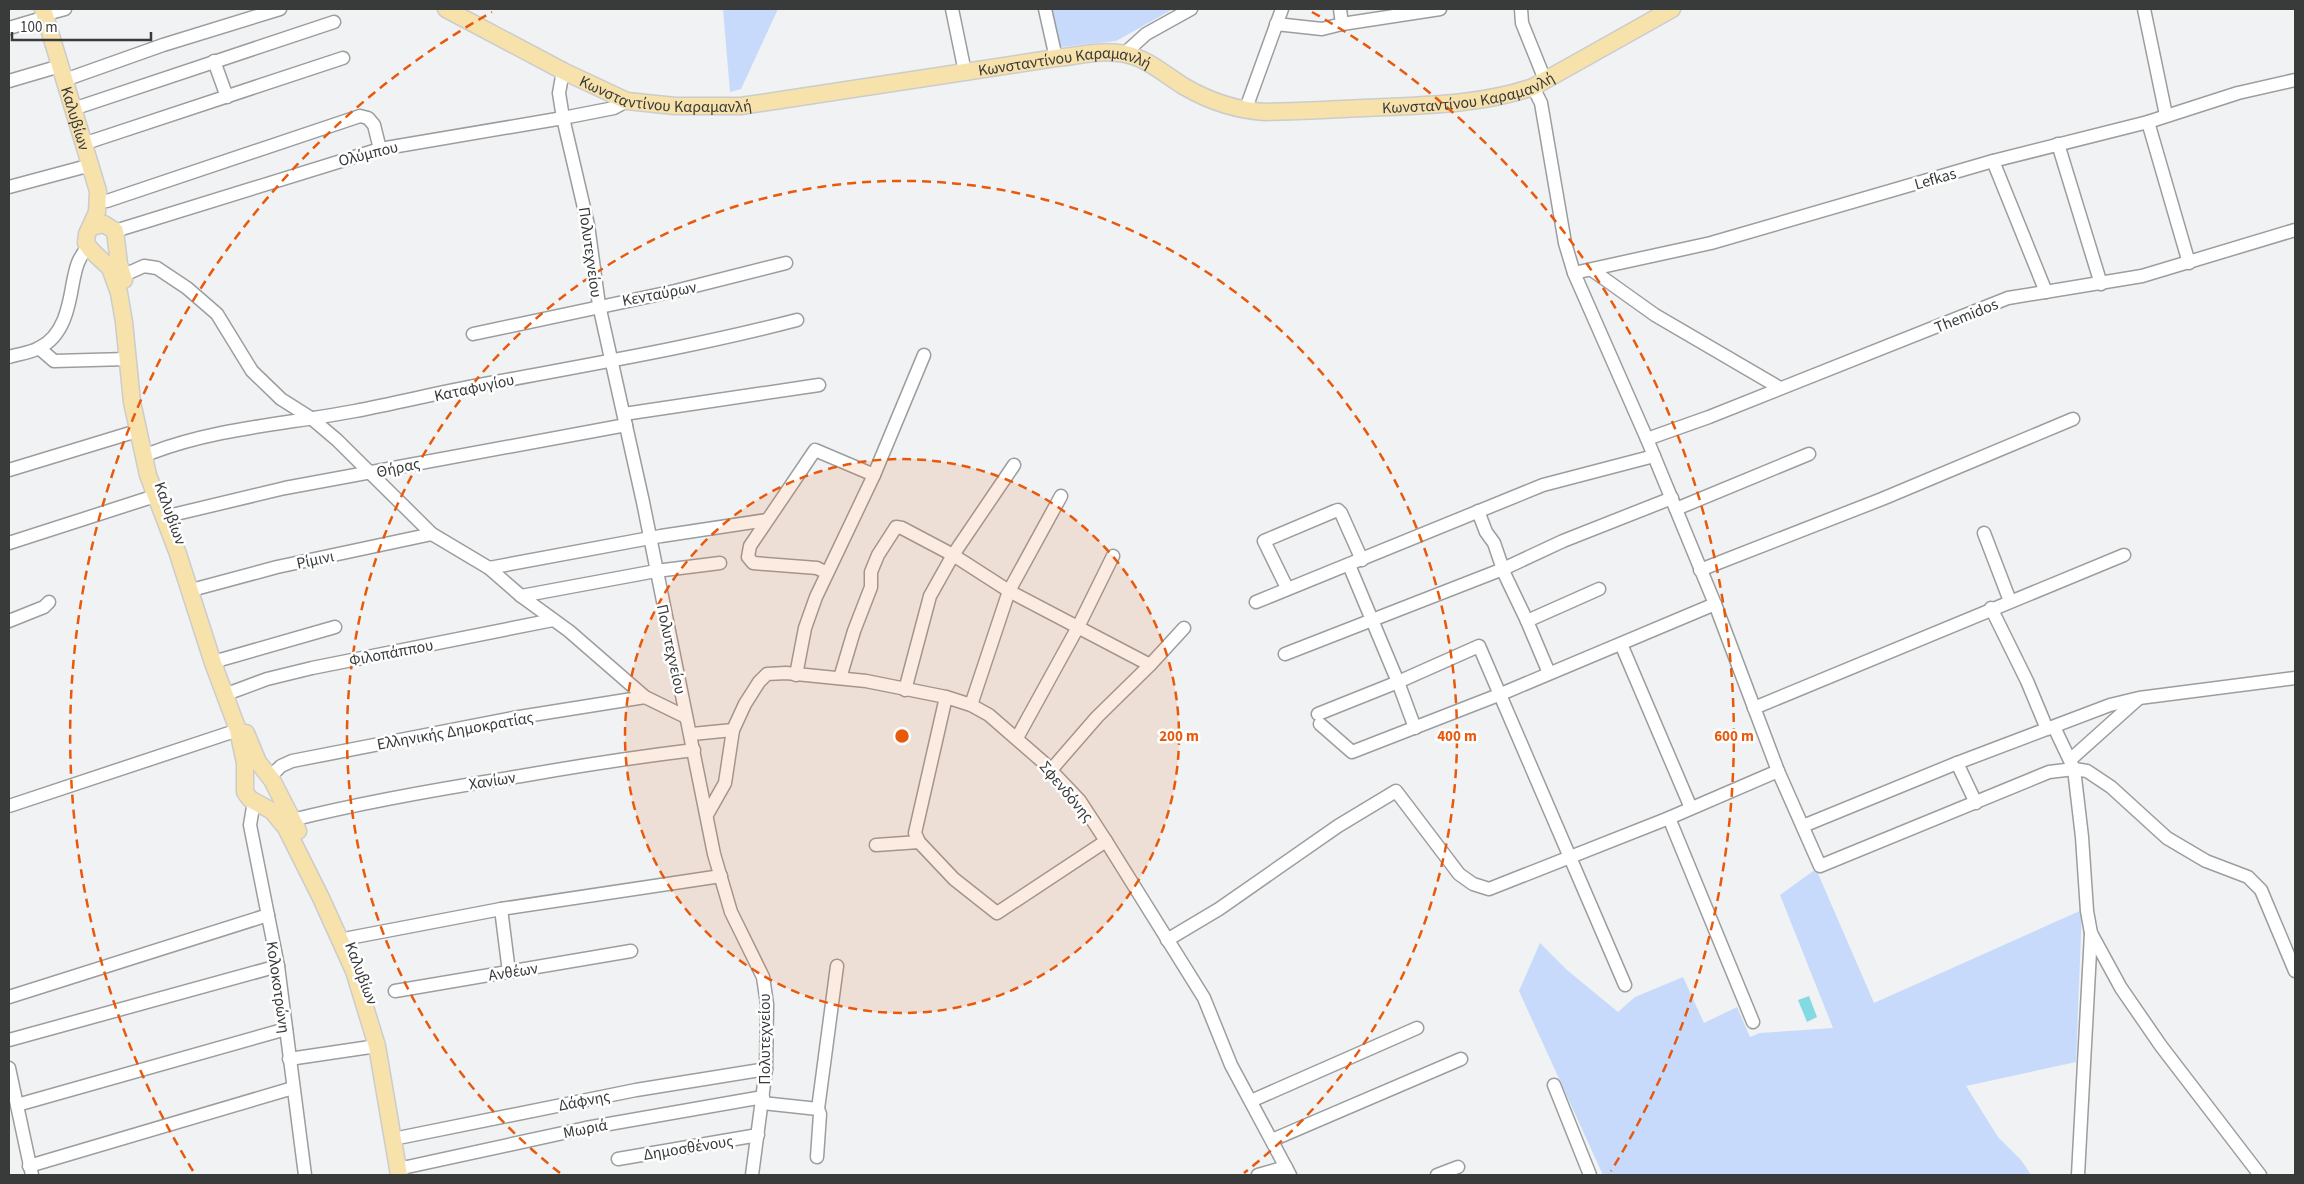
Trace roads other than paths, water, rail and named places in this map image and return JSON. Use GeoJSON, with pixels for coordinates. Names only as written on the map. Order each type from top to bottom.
{"type":"FeatureCollection","features":[{"type":"Feature","properties":{"kind":"main road","name":"Κωνσταντίνου Καραμανλή"},"geometry":{"type":"LineString","coordinates":[[446,9],[563,71],[627,101],[675,106],[741,106],[1056,58],[1108,52],[1124,54],[1150,64],[1184,87],[1214,103],[1245,111],[1265,112],[1425,106],[1486,100],[1539,84],[1672,9]]}},
{"type":"Feature","properties":{"kind":"main road","name":"Καλυβίων"},"geometry":{"type":"LineString","coordinates":[[52,11],[82,106],[107,201],[132,322],[141,400],[151,452],[199,588],[220,660],[258,762],[270,779],[292,820],[362,967],[379,1021],[403,1137],[405,1172]]}},
{"type":"Feature","properties":{"kind":"main road","name":"Καλυβίων"},"geometry":{"type":"LineString","coordinates":[[52,11],[60,66],[98,191],[98,202],[91,227],[87,234],[92,250],[110,268],[119,293],[137,431],[155,496],[181,563],[213,663],[238,730],[243,749],[247,796],[278,818],[307,869],[354,971],[372,1023],[405,1172]]}},
{"type":"Feature","properties":{"kind":"main road"},"geometry":{"type":"LineString","coordinates":[[91,227],[100,224],[114,233],[112,250],[101,254],[92,250]]}},
{"type":"Feature","properties":{"kind":"main road"},"geometry":{"type":"LineString","coordinates":[[245,783],[255,773],[270,779],[269,798],[255,801]]}},
{"type":"Feature","properties":{"kind":"street"},"geometry":{"type":"LineString","coordinates":[[73,77],[163,45],[280,9]]}},
{"type":"Feature","properties":{"kind":"street"},"geometry":{"type":"LineString","coordinates":[[952,9],[964,72]]}},
{"type":"Feature","properties":{"kind":"street"},"geometry":{"type":"LineString","coordinates":[[1045,9],[1056,58]]}},
{"type":"Feature","properties":{"kind":"street"},"geometry":{"type":"LineString","coordinates":[[1124,54],[1146,34],[1191,9]]}},
{"type":"Feature","properties":{"kind":"street"},"geometry":{"type":"LineString","coordinates":[[1245,111],[1282,9]]}},
{"type":"Feature","properties":{"kind":"street"},"geometry":{"type":"LineString","coordinates":[[1340,9],[1342,24]]}},
{"type":"Feature","properties":{"kind":"street"},"geometry":{"type":"LineString","coordinates":[[1276,24],[1322,29],[1342,24],[1440,9]]}},
{"type":"Feature","properties":{"kind":"street"},"geometry":{"type":"LineString","coordinates":[[1521,9],[1522,23],[1539,84],[1565,243],[1574,273],[1674,503],[1715,604],[1778,771],[1820,866],[2072,764],[2098,732],[2139,698]]}},
{"type":"Feature","properties":{"kind":"street"},"geometry":{"type":"LineString","coordinates":[[2144,9],[2166,115]]}},
{"type":"Feature","properties":{"kind":"street"},"geometry":{"type":"LineString","coordinates":[[9,28],[52,11]]}},
{"type":"Feature","properties":{"kind":"street"},"geometry":{"type":"LineString","coordinates":[[82,106],[334,22]]}},
{"type":"Feature","properties":{"kind":"street"},"geometry":{"type":"LineString","coordinates":[[92,141],[343,58]]}},
{"type":"Feature","properties":{"kind":"street"},"geometry":{"type":"LineString","coordinates":[[214,61],[227,97]]}},
{"type":"Feature","properties":{"kind":"street"},"geometry":{"type":"LineString","coordinates":[[9,81],[60,66]]}},
{"type":"Feature","properties":{"kind":"street","name":"Πολυτεχνείου"},"geometry":{"type":"LineString","coordinates":[[563,71],[559,93],[588,225],[598,305],[625,420],[686,717],[692,734],[714,854],[731,912],[763,977],[767,1004],[766,1069],[752,1175]]}},
{"type":"Feature","properties":{"kind":"street","name":"Lefkas"},"geometry":{"type":"LineString","coordinates":[[1574,273],[1711,243],[2058,144],[2148,122],[2238,93],[2295,80]]}},
{"type":"Feature","properties":{"kind":"street","name":"Ολύμπου"},"geometry":{"type":"LineString","coordinates":[[114,233],[380,149],[563,118],[614,108],[627,101]]}},
{"type":"Feature","properties":{"kind":"street"},"geometry":{"type":"LineString","coordinates":[[107,201],[335,122],[360,116],[368,118],[374,125],[380,149]]}},
{"type":"Feature","properties":{"kind":"street"},"geometry":{"type":"LineString","coordinates":[[2148,122],[2189,263]]}},
{"type":"Feature","properties":{"kind":"street"},"geometry":{"type":"LineString","coordinates":[[2058,144],[2101,284]]}},
{"type":"Feature","properties":{"kind":"street"},"geometry":{"type":"LineString","coordinates":[[1993,162],[2046,292]]}},
{"type":"Feature","properties":{"kind":"street"},"geometry":{"type":"LineString","coordinates":[[9,187],[91,165]]}},
{"type":"Feature","properties":{"kind":"street","name":"Themidos"},"geometry":{"type":"LineString","coordinates":[[1647,439],[2008,298],[2142,276],[2295,230]]}},
{"type":"Feature","properties":{"kind":"street"},"geometry":{"type":"LineString","coordinates":[[9,357],[39,348],[53,337],[68,311],[78,259],[92,250]]}},
{"type":"Feature","properties":{"kind":"street","name":"Κενταύρων"},"geometry":{"type":"LineString","coordinates":[[473,334],[598,305],[675,291],[786,264]]}},
{"type":"Feature","properties":{"kind":"street"},"geometry":{"type":"LineString","coordinates":[[122,276],[144,266],[157,268],[187,288],[217,314],[252,371],[281,399],[311,418],[372,473],[432,534],[489,568],[521,596],[569,631],[645,697],[686,717]]}},
{"type":"Feature","properties":{"kind":"street"},"geometry":{"type":"LineString","coordinates":[[1592,270],[1656,315],[1780,388]]}},
{"type":"Feature","properties":{"kind":"street","name":"Καταφυγίου"},"geometry":{"type":"LineString","coordinates":[[151,452],[169,446],[224,434],[711,342],[797,320]]}},
{"type":"Feature","properties":{"kind":"street"},"geometry":{"type":"LineString","coordinates":[[39,348],[54,361],[127,358]]}},
{"type":"Feature","properties":{"kind":"street"},"geometry":{"type":"LineString","coordinates":[[796,675],[805,628],[827,573],[874,475],[924,355]]}},
{"type":"Feature","properties":{"kind":"street","name":"Θήρας"},"geometry":{"type":"LineString","coordinates":[[172,515],[284,488],[372,473],[625,420],[819,385]]}},
{"type":"Feature","properties":{"kind":"street"},"geometry":{"type":"LineString","coordinates":[[1700,570],[1874,502],[2072,419]]}},
{"type":"Feature","properties":{"kind":"street"},"geometry":{"type":"LineString","coordinates":[[9,470],[137,431]]}},
{"type":"Feature","properties":{"kind":"street"},"geometry":{"type":"LineString","coordinates":[[827,573],[817,568],[753,563],[748,556],[750,546],[815,450],[874,475]]}},
{"type":"Feature","properties":{"kind":"street"},"geometry":{"type":"LineString","coordinates":[[1285,654],[1503,569],[1563,541],[1809,454]]}},
{"type":"Feature","properties":{"kind":"street"},"geometry":{"type":"LineString","coordinates":[[1256,602],[1543,485],[1654,456]]}},
{"type":"Feature","properties":{"kind":"street"},"geometry":{"type":"LineString","coordinates":[[905,690],[930,596],[953,556],[1014,465]]}},
{"type":"Feature","properties":{"kind":"street"},"geometry":{"type":"LineString","coordinates":[[9,543],[155,496]]}},
{"type":"Feature","properties":{"kind":"street"},"geometry":{"type":"LineString","coordinates":[[971,705],[1009,591],[1061,496]]}},
{"type":"Feature","properties":{"kind":"street"},"geometry":{"type":"LineString","coordinates":[[1287,588],[1264,540],[1335,511],[1338,510],[1341,513],[1362,560]]}},
{"type":"Feature","properties":{"kind":"street"},"geometry":{"type":"LineString","coordinates":[[1478,511],[1486,532],[1494,542],[1503,569],[1549,673]]}},
{"type":"Feature","properties":{"kind":"street"},"geometry":{"type":"LineString","coordinates":[[489,568],[650,538],[767,520]]}},
{"type":"Feature","properties":{"kind":"street"},"geometry":{"type":"LineString","coordinates":[[840,678],[854,630],[871,586],[871,572],[878,555],[896,527],[902,528],[953,556],[1009,591],[1150,665]]}},
{"type":"Feature","properties":{"kind":"street"},"geometry":{"type":"LineString","coordinates":[[1984,532],[2010,601]]}},
{"type":"Feature","properties":{"kind":"street","name":"Ρίμινι"},"geometry":{"type":"LineString","coordinates":[[199,588],[276,567],[432,534]]}},
{"type":"Feature","properties":{"kind":"street"},"geometry":{"type":"LineString","coordinates":[[1754,708],[1991,608],[2124,555]]}},
{"type":"Feature","properties":{"kind":"street"},"geometry":{"type":"LineString","coordinates":[[1017,738],[1078,627],[1113,556]]}},
{"type":"Feature","properties":{"kind":"street"},"geometry":{"type":"LineString","coordinates":[[521,596],[656,571],[720,563]]}},
{"type":"Feature","properties":{"kind":"street"},"geometry":{"type":"LineString","coordinates":[[1349,565],[1398,682],[1415,728]]}},
{"type":"Feature","properties":{"kind":"street"},"geometry":{"type":"LineString","coordinates":[[1526,621],[1599,589]]}},
{"type":"Feature","properties":{"kind":"street"},"geometry":{"type":"LineString","coordinates":[[9,621],[44,607],[49,602]]}},
{"type":"Feature","properties":{"kind":"street"},"geometry":{"type":"LineString","coordinates":[[1625,985],[1572,858],[1501,694],[1479,646],[1319,719],[1352,752],[1501,694],[1715,604]]}},
{"type":"Feature","properties":{"kind":"street"},"geometry":{"type":"LineString","coordinates":[[1991,608],[2050,728],[2072,764],[2082,837],[2087,911],[2091,933],[2078,1175]]}},
{"type":"Feature","properties":{"kind":"street","name":"Φιλοπάππου"},"geometry":{"type":"LineString","coordinates":[[232,692],[267,679],[312,668],[553,620]]}},
{"type":"Feature","properties":{"kind":"street"},"geometry":{"type":"LineString","coordinates":[[220,660],[335,627]]}},
{"type":"Feature","properties":{"kind":"street"},"geometry":{"type":"LineString","coordinates":[[1051,770],[1097,717],[1150,665],[1184,628]]}},
{"type":"Feature","properties":{"kind":"street"},"geometry":{"type":"LineString","coordinates":[[1621,644],[1691,808]]}},
{"type":"Feature","properties":{"kind":"street","name":"Σφενδόνης"},"geometry":{"type":"LineString","coordinates":[[733,730],[745,704],[759,682],[767,674],[786,672],[796,675],[840,678],[946,697],[971,705],[989,715],[1051,770],[1080,801],[1106,840],[1204,998],[1231,1065],[1288,1171]]}},
{"type":"Feature","properties":{"kind":"street"},"geometry":{"type":"LineString","coordinates":[[1803,826],[1957,763],[2110,704],[2139,698],[2295,678]]}},
{"type":"Feature","properties":{"kind":"street","name":"Ελληνικής Δημοκρατίας"},"geometry":{"type":"LineString","coordinates":[[270,779],[281,766],[292,761],[513,718],[645,697]]}},
{"type":"Feature","properties":{"kind":"street"},"geometry":{"type":"LineString","coordinates":[[946,697],[916,833],[919,842],[954,879],[997,913],[1106,840]]}},
{"type":"Feature","properties":{"kind":"street"},"geometry":{"type":"LineString","coordinates":[[9,806],[238,730]]}},
{"type":"Feature","properties":{"kind":"street"},"geometry":{"type":"LineString","coordinates":[[692,734],[733,730],[725,783],[708,813]]}},
{"type":"Feature","properties":{"kind":"street","name":"Χανίων"},"geometry":{"type":"LineString","coordinates":[[292,820],[335,809],[460,785],[633,757],[694,750]]}},
{"type":"Feature","properties":{"kind":"street"},"geometry":{"type":"LineString","coordinates":[[1957,763],[1976,803]]}},
{"type":"Feature","properties":{"kind":"street"},"geometry":{"type":"LineString","coordinates":[[2072,764],[2087,771],[2111,788],[2167,838],[2206,861],[2248,877],[2261,890],[2295,971]]}},
{"type":"Feature","properties":{"kind":"street"},"geometry":{"type":"LineString","coordinates":[[1167,940],[1219,909],[1338,826],[1396,791],[1444,858],[1459,874],[1473,884],[1489,889],[1670,818],[1778,771]]}},
{"type":"Feature","properties":{"kind":"street","name":"Κολοκοτρώνη"},"geometry":{"type":"LineString","coordinates":[[255,801],[250,825],[278,966],[305,1175]]}},
{"type":"Feature","properties":{"kind":"street"},"geometry":{"type":"LineString","coordinates":[[1670,818],[1753,1022]]}},
{"type":"Feature","properties":{"kind":"street"},"geometry":{"type":"LineString","coordinates":[[876,846],[919,842]]}},
{"type":"Feature","properties":{"kind":"street"},"geometry":{"type":"LineString","coordinates":[[349,938],[501,909],[721,876]]}},
{"type":"Feature","properties":{"kind":"street"},"geometry":{"type":"LineString","coordinates":[[501,909],[509,972]]}},
{"type":"Feature","properties":{"kind":"street"},"geometry":{"type":"LineString","coordinates":[[9,997],[268,915]]}},
{"type":"Feature","properties":{"kind":"street"},"geometry":{"type":"LineString","coordinates":[[2091,933],[2121,988],[2161,1046],[2260,1175]]}},
{"type":"Feature","properties":{"kind":"street","name":"Ανθέων"},"geometry":{"type":"LineString","coordinates":[[395,991],[631,951]]}},
{"type":"Feature","properties":{"kind":"street"},"geometry":{"type":"LineString","coordinates":[[9,1040],[278,966]]}},
{"type":"Feature","properties":{"kind":"street"},"geometry":{"type":"LineString","coordinates":[[817,1157],[820,1114],[818,1109],[837,966]]}},
{"type":"Feature","properties":{"kind":"street"},"geometry":{"type":"LineString","coordinates":[[1251,1101],[1417,1028]]}},
{"type":"Feature","properties":{"kind":"street"},"geometry":{"type":"LineString","coordinates":[[17,1105],[286,1029]]}},
{"type":"Feature","properties":{"kind":"street"},"geometry":{"type":"LineString","coordinates":[[289,1059],[377,1046]]}},
{"type":"Feature","properties":{"kind":"street"},"geometry":{"type":"LineString","coordinates":[[1272,1140],[1461,1059]]}},
{"type":"Feature","properties":{"kind":"street"},"geometry":{"type":"LineString","coordinates":[[9,1068],[30,1170],[293,1088]]}},
{"type":"Feature","properties":{"kind":"street","name":"Δάφνης"},"geometry":{"type":"LineString","coordinates":[[403,1137],[636,1090],[766,1069]]}},
{"type":"Feature","properties":{"kind":"street"},"geometry":{"type":"LineString","coordinates":[[1554,1085],[1590,1175]]}},
{"type":"Feature","properties":{"kind":"street","name":"Μωριά"},"geometry":{"type":"LineString","coordinates":[[405,1172],[614,1123],[763,1100],[818,1109]]}},
{"type":"Feature","properties":{"kind":"street","name":"Δημοσθένους"},"geometry":{"type":"LineString","coordinates":[[618,1159],[758,1136]]}},
{"type":"Feature","properties":{"kind":"street"},"geometry":{"type":"LineString","coordinates":[[1437,1175],[1458,1167]]}},
{"type":"Feature","properties":{"kind":"street"},"geometry":{"type":"LineString","coordinates":[[1258,1175],[1288,1171]]}}]}
